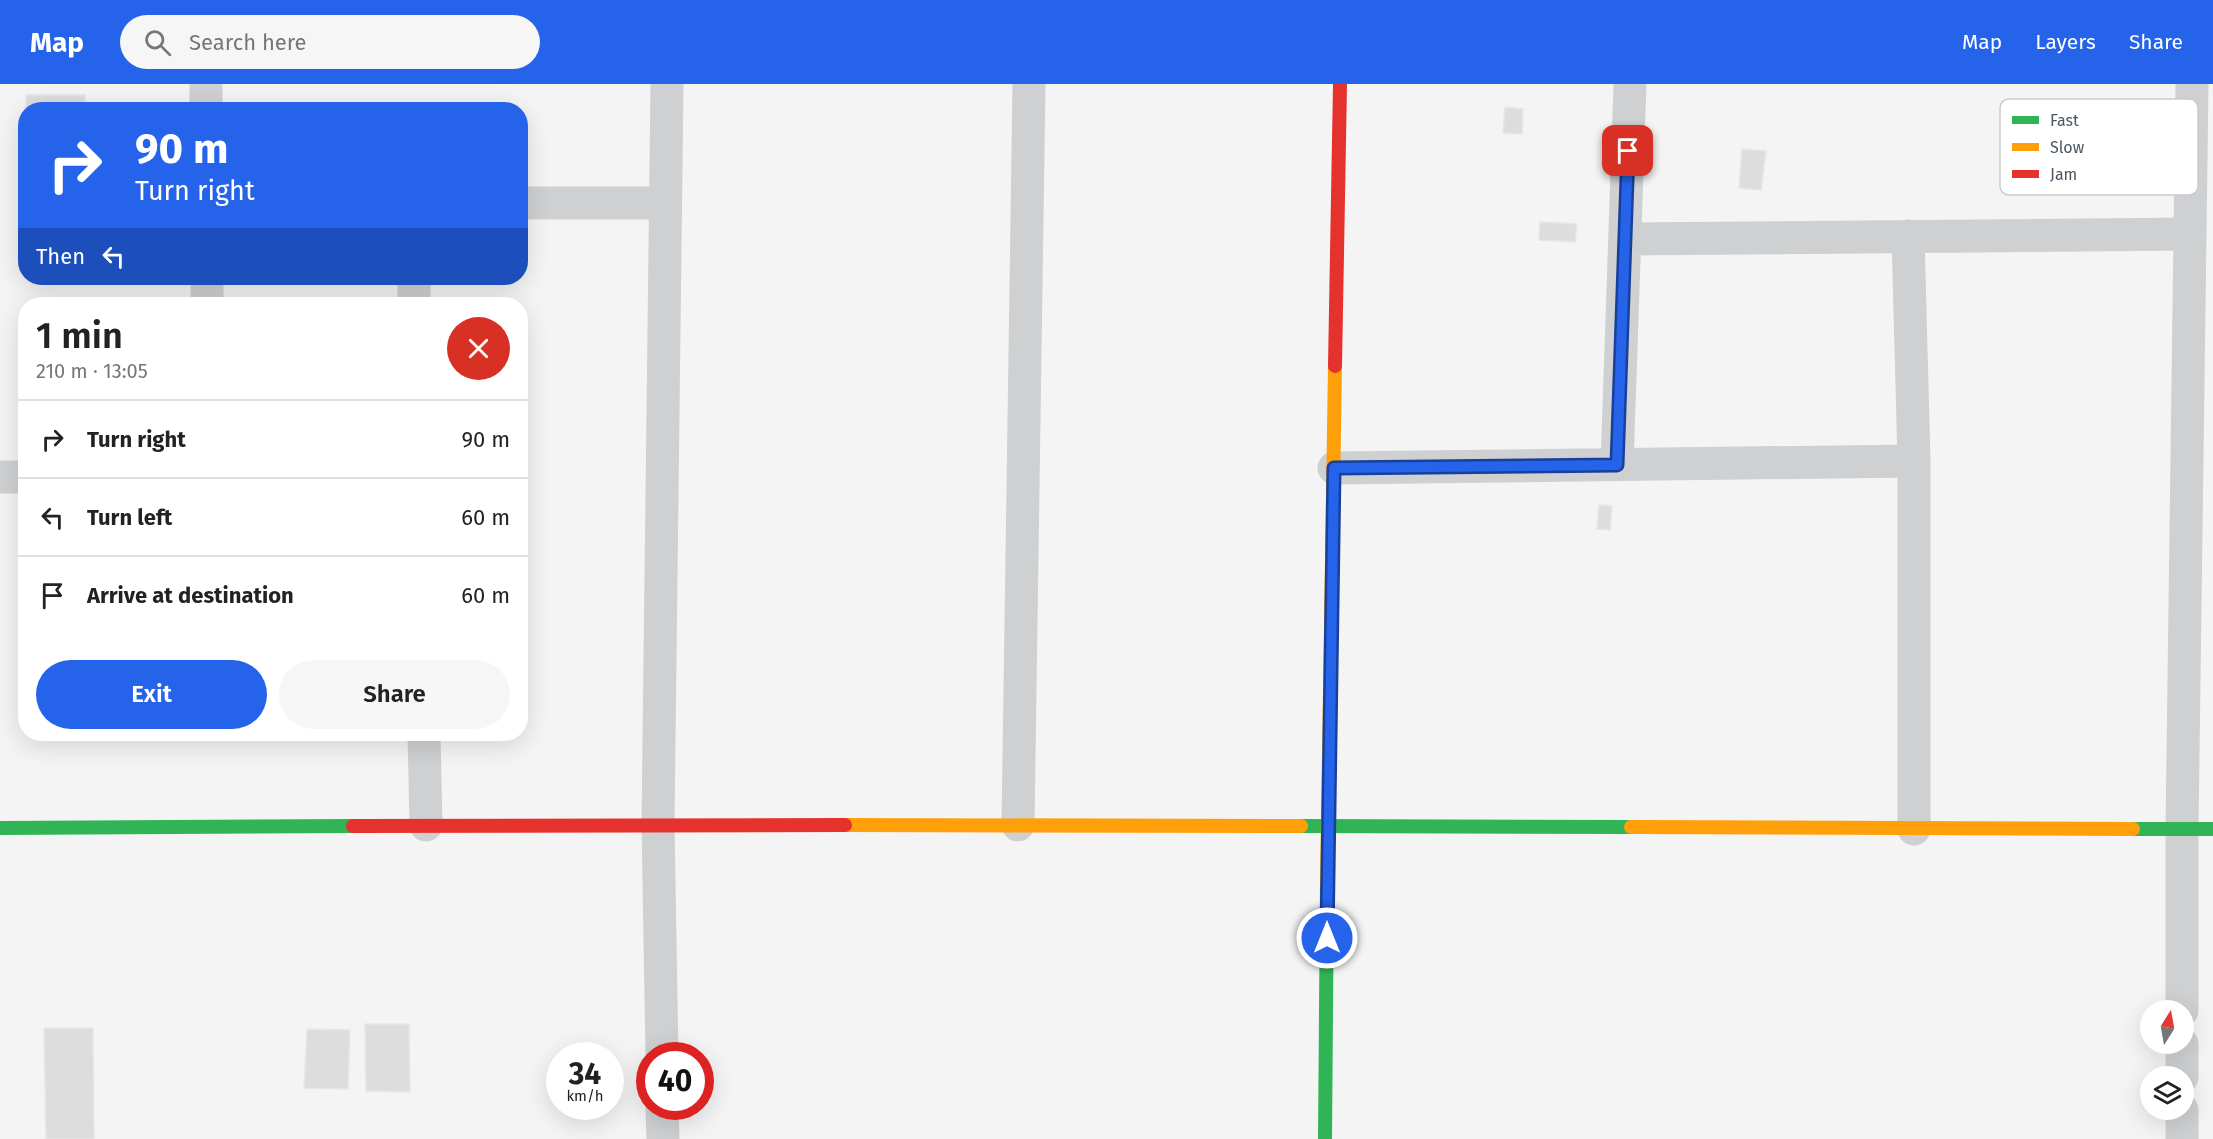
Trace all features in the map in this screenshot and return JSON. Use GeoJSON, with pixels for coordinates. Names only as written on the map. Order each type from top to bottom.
{"type":"FeatureCollection","features":[{"type":"Feature","properties":{"kind":"street"},"geometry":{"type":"LineString","coordinates":[[206,84],[206,102]]}},
{"type":"Feature","properties":{"kind":"street"},"geometry":{"type":"LineString","coordinates":[[662,1042],[658,824],[667,84]]}},
{"type":"Feature","properties":{"kind":"street"},"geometry":{"type":"LineString","coordinates":[[1018,825],[1029,84]]}},
{"type":"Feature","properties":{"kind":"street"},"geometry":{"type":"LineString","coordinates":[[1326,1139],[1327,826],[1340,84]]}},
{"type":"Feature","properties":{"kind":"street"},"geometry":{"type":"LineString","coordinates":[[1617,465],[1630,84]]}},
{"type":"Feature","properties":{"kind":"street"},"geometry":{"type":"LineString","coordinates":[[2192,84],[2192,99]]}},
{"type":"Feature","properties":{"kind":"street"},"geometry":{"type":"LineString","coordinates":[[2183,1000],[2197,829],[2191,195]]}},
{"type":"Feature","properties":{"kind":"street"},"geometry":{"type":"LineString","coordinates":[[528,203],[665,203]]}},
{"type":"Feature","properties":{"kind":"street"},"geometry":{"type":"LineString","coordinates":[[1625,239],[2190,234]]}},
{"type":"Feature","properties":{"kind":"street"},"geometry":{"type":"LineString","coordinates":[[1908,236],[1914,461],[1914,829]]}},
{"type":"Feature","properties":{"kind":"street"},"geometry":{"type":"LineString","coordinates":[[1334,468],[1914,461]]}},
{"type":"Feature","properties":{"kind":"street"},"geometry":{"type":"LineString","coordinates":[[0,477],[18,477]]}},
{"type":"Feature","properties":{"kind":"street"},"geometry":{"type":"LineString","coordinates":[[424,741],[426,825]]}},
{"type":"Feature","properties":{"kind":"street"},"geometry":{"type":"LineString","coordinates":[[0,828],[658,824],[2197,829]]}},
{"type":"Feature","properties":{"kind":"street"},"geometry":{"type":"LineString","coordinates":[[662,1120],[663,1139]]}},
{"type":"Feature","properties":{"kind":"street"},"geometry":{"type":"LineString","coordinates":[[2182,1120],[2182,1139]]}},
{"type":"Feature","properties":{"kind":"building"},"geometry":{"type":"Polygon","coordinates":[[[26,95],[85,95],[85,102],[26,102],[26,95]]]}},
{"type":"Feature","properties":{"kind":"building"},"geometry":{"type":"Polygon","coordinates":[[[1505,107],[1523,109],[1522,134],[1503,133],[1505,107]]]}},
{"type":"Feature","properties":{"kind":"building"},"geometry":{"type":"Polygon","coordinates":[[[1742,149],[1766,151],[1761,190],[1739,188],[1742,149]]]}},
{"type":"Feature","properties":{"kind":"building"},"geometry":{"type":"Polygon","coordinates":[[[1540,222],[1577,224],[1575,242],[1539,240],[1540,222]]]}},
{"type":"Feature","properties":{"kind":"building"},"geometry":{"type":"Polygon","coordinates":[[[1599,505],[1612,506],[1610,530],[1597,529],[1599,505]]]}},
{"type":"Feature","properties":{"kind":"building"},"geometry":{"type":"Polygon","coordinates":[[[365,1024],[409,1024],[410,1092],[366,1091],[365,1024]]]}},
{"type":"Feature","properties":{"kind":"building"},"geometry":{"type":"Polygon","coordinates":[[[44,1028],[93,1028],[94,1139],[46,1139],[44,1028]]]}},
{"type":"Feature","properties":{"kind":"building"},"geometry":{"type":"Polygon","coordinates":[[[307,1029],[350,1030],[348,1089],[304,1088],[307,1029]]]}},
{"type":"Feature","properties":{"kind":"traffic: fast"},"geometry":{"type":"LineString","coordinates":[[0,828],[353,826]]}},
{"type":"Feature","properties":{"kind":"traffic: fast"},"geometry":{"type":"LineString","coordinates":[[1301,826],[1631,827]]}},
{"type":"Feature","properties":{"kind":"traffic: fast"},"geometry":{"type":"LineString","coordinates":[[2133,829],[2213,829]]}},
{"type":"Feature","properties":{"kind":"traffic: fast"},"geometry":{"type":"LineString","coordinates":[[1325,1139],[1327,885]]}},
{"type":"Feature","properties":{"kind":"traffic: slow"},"geometry":{"type":"LineString","coordinates":[[1327,885],[1335,366]]}},
{"type":"Feature","properties":{"kind":"traffic: slow"},"geometry":{"type":"LineString","coordinates":[[845,825],[1301,826]]}},
{"type":"Feature","properties":{"kind":"traffic: slow"},"geometry":{"type":"LineString","coordinates":[[1631,827],[2133,829]]}},
{"type":"Feature","properties":{"kind":"traffic: jam"},"geometry":{"type":"LineString","coordinates":[[1335,366],[1340,84]]}},
{"type":"Feature","properties":{"kind":"traffic: jam"},"geometry":{"type":"LineString","coordinates":[[353,826],[845,825]]}},
{"type":"Feature","properties":{"kind":"route"},"geometry":{"type":"LineString","coordinates":[[1327,938],[1334,468],[1617,465],[1628,151]]}}]}
